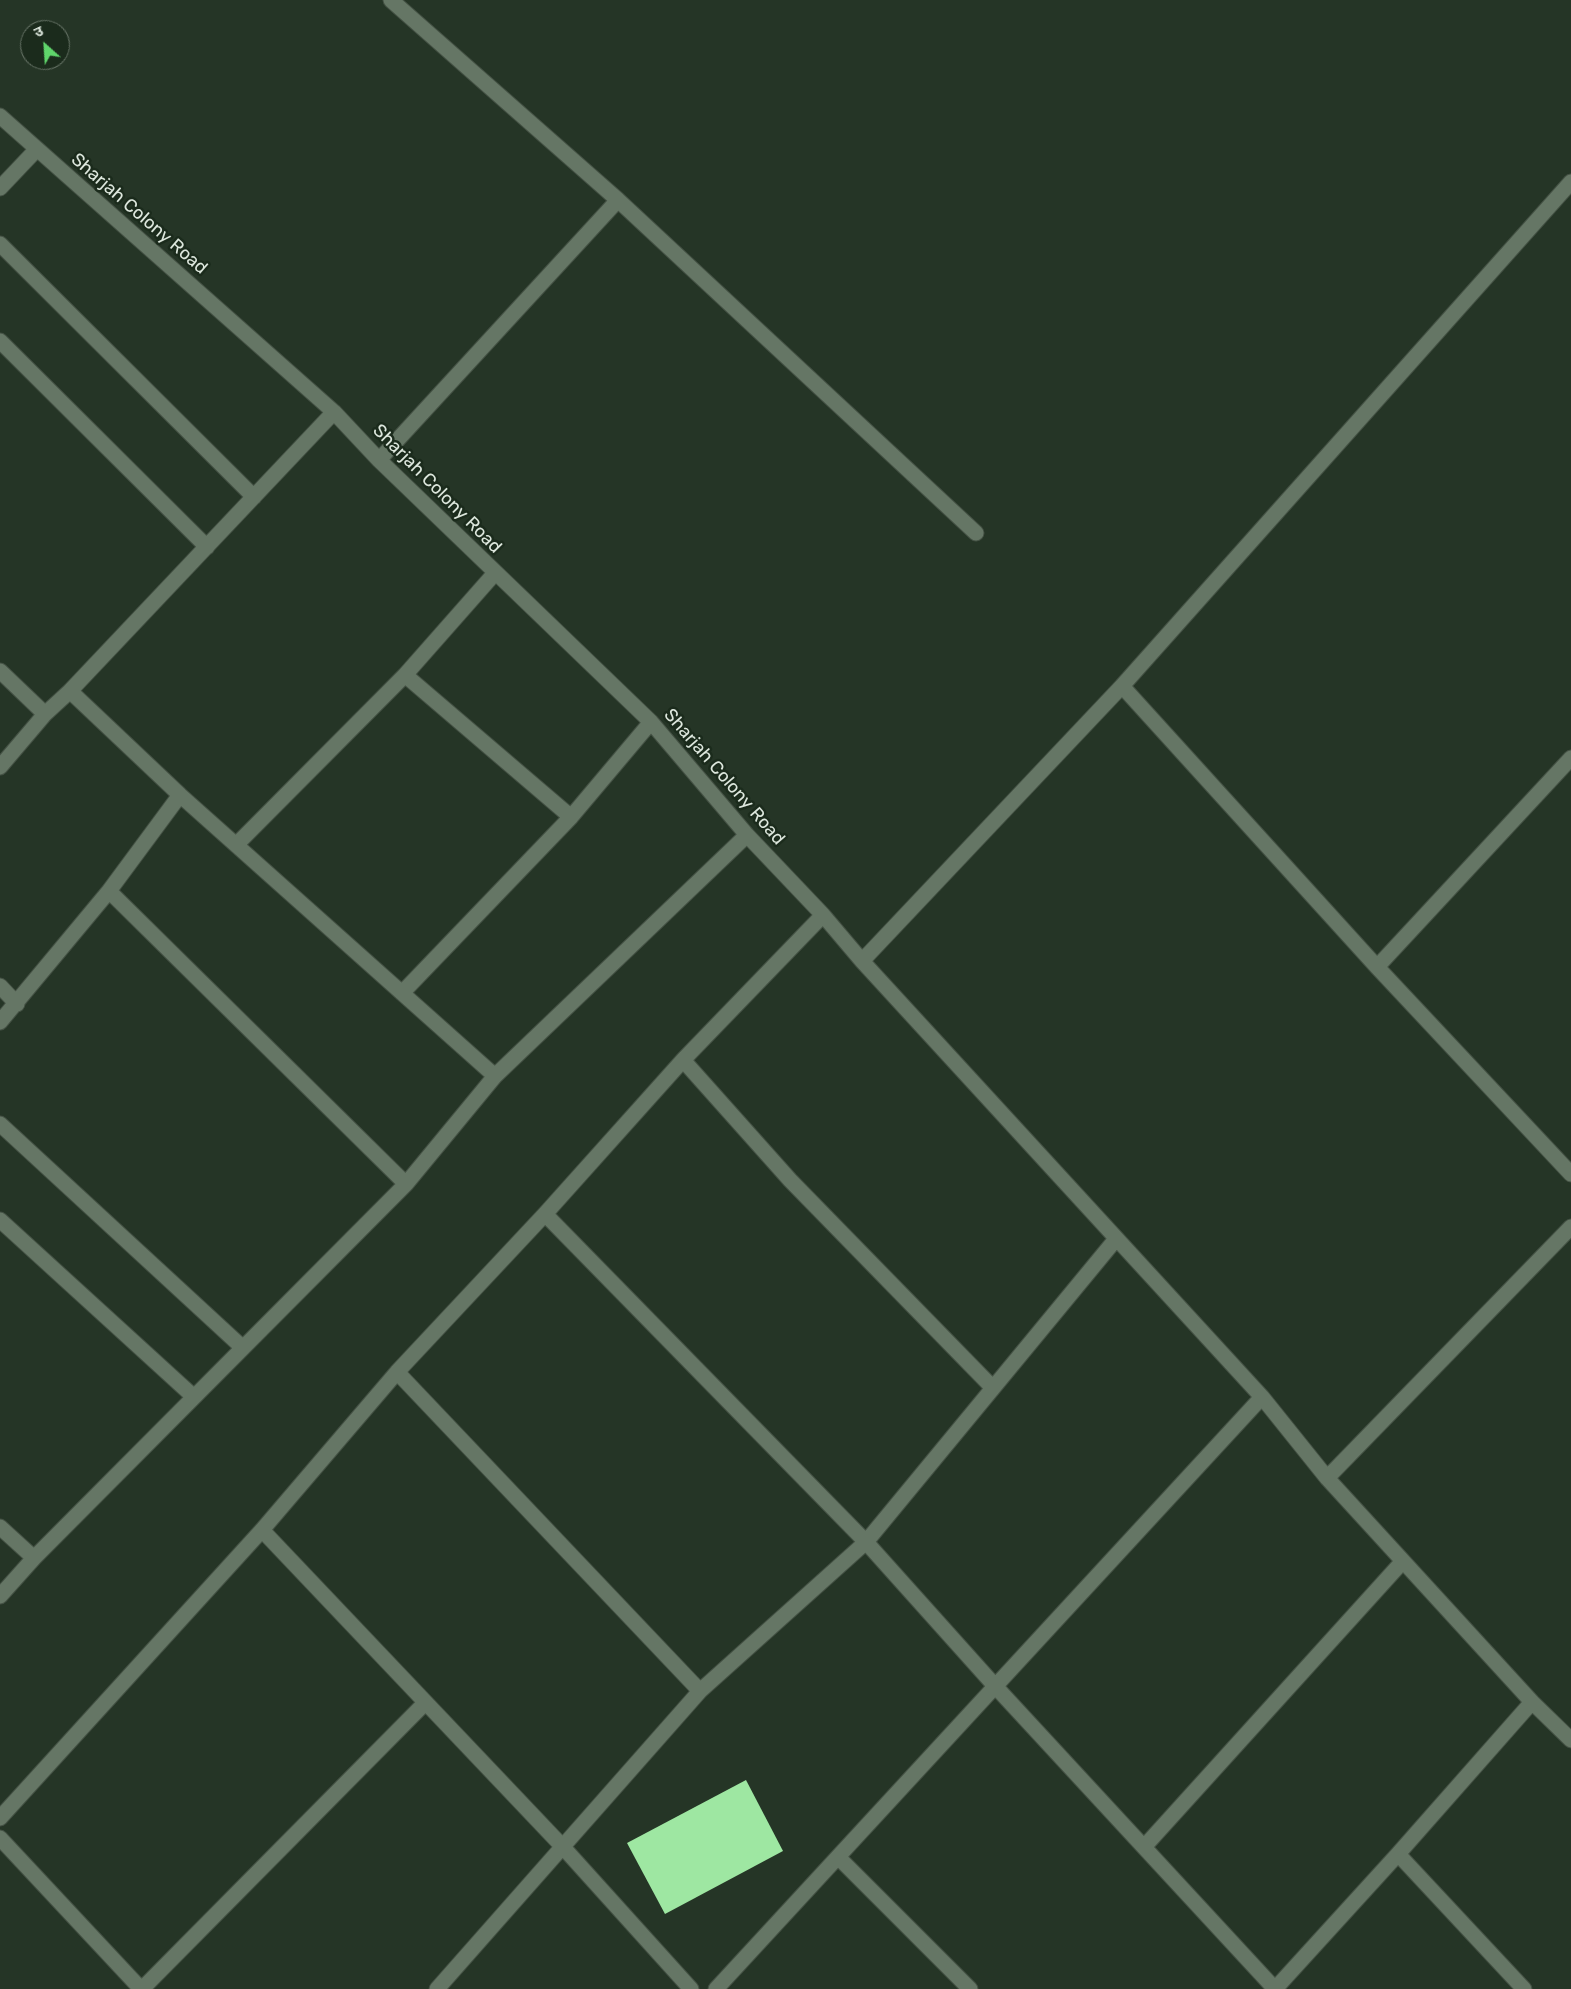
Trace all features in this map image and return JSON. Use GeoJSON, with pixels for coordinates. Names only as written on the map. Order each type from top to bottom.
{"type":"FeatureCollection","features":[{"type":"Feature","properties":{"kind":"street"},"geometry":{"type":"LineString","coordinates":[[391,0],[618,200],[976,532]]}},
{"type":"Feature","properties":{"kind":"street","name":"Sharjah Colony Road"},"geometry":{"type":"LineString","coordinates":[[0,116],[334,412],[379,460],[651,722],[747,835],[823,915],[862,961],[1262,1397],[1327,1478],[1532,1702],[1570,1737]]}},
{"type":"Feature","properties":{"kind":"street"},"geometry":{"type":"LineString","coordinates":[[0,188],[37,149]]}},
{"type":"Feature","properties":{"kind":"street"},"geometry":{"type":"LineString","coordinates":[[862,961],[1122,686],[1571,182]]}},
{"type":"Feature","properties":{"kind":"street"},"geometry":{"type":"LineString","coordinates":[[379,460],[618,200]]}},
{"type":"Feature","properties":{"kind":"street"},"geometry":{"type":"LineString","coordinates":[[0,244],[254,497]]}},
{"type":"Feature","properties":{"kind":"street"},"geometry":{"type":"LineString","coordinates":[[0,341],[207,547]]}},
{"type":"Feature","properties":{"kind":"street"},"geometry":{"type":"LineString","coordinates":[[0,768],[45,714],[70,691],[334,412]]}},
{"type":"Feature","properties":{"kind":"street"},"geometry":{"type":"LineString","coordinates":[[236,845],[405,675],[495,573]]}},
{"type":"Feature","properties":{"kind":"street"},"geometry":{"type":"LineString","coordinates":[[0,672],[45,714]]}},
{"type":"Feature","properties":{"kind":"street"},"geometry":{"type":"LineString","coordinates":[[405,675],[571,817]]}},
{"type":"Feature","properties":{"kind":"street"},"geometry":{"type":"LineString","coordinates":[[1122,686],[1377,967],[1571,1174]]}},
{"type":"Feature","properties":{"kind":"street"},"geometry":{"type":"LineString","coordinates":[[70,691],[180,795],[495,1076]]}},
{"type":"Feature","properties":{"kind":"street"},"geometry":{"type":"LineString","coordinates":[[402,993],[571,817],[651,722]]}},
{"type":"Feature","properties":{"kind":"street"},"geometry":{"type":"LineString","coordinates":[[1377,967],[1571,758]]}},
{"type":"Feature","properties":{"kind":"street"},"geometry":{"type":"LineString","coordinates":[[0,1022],[18,1004],[109,891],[180,795]]}},
{"type":"Feature","properties":{"kind":"street"},"geometry":{"type":"LineString","coordinates":[[0,1596],[34,1558],[406,1184],[495,1076],[747,835]]}},
{"type":"Feature","properties":{"kind":"street"},"geometry":{"type":"LineString","coordinates":[[109,891],[406,1184]]}},
{"type":"Feature","properties":{"kind":"street"},"geometry":{"type":"LineString","coordinates":[[0,1818],[262,1530],[397,1372],[545,1214],[683,1060],[823,915]]}},
{"type":"Feature","properties":{"kind":"street"},"geometry":{"type":"LineString","coordinates":[[0,986],[18,1004]]}},
{"type":"Feature","properties":{"kind":"street"},"geometry":{"type":"LineString","coordinates":[[683,1060],[790,1180],[993,1388]]}},
{"type":"Feature","properties":{"kind":"street"},"geometry":{"type":"LineString","coordinates":[[0,1124],[243,1348]]}},
{"type":"Feature","properties":{"kind":"street"},"geometry":{"type":"LineString","coordinates":[[545,1214],[866,1542],[995,1686],[1275,1989],[1398,1854],[1532,1702]]}},
{"type":"Feature","properties":{"kind":"street"},"geometry":{"type":"LineString","coordinates":[[0,1220],[194,1397]]}},
{"type":"Feature","properties":{"kind":"street"},"geometry":{"type":"LineString","coordinates":[[1327,1478],[1571,1227]]}},
{"type":"Feature","properties":{"kind":"street"},"geometry":{"type":"LineString","coordinates":[[437,1989],[700,1691],[866,1542],[1116,1238]]}},
{"type":"Feature","properties":{"kind":"street"},"geometry":{"type":"LineString","coordinates":[[397,1372],[700,1691]]}},
{"type":"Feature","properties":{"kind":"street"},"geometry":{"type":"LineString","coordinates":[[716,1989],[1262,1397]]}},
{"type":"Feature","properties":{"kind":"street"},"geometry":{"type":"LineString","coordinates":[[0,1527],[34,1558]]}},
{"type":"Feature","properties":{"kind":"street"},"geometry":{"type":"LineString","coordinates":[[262,1530],[562,1846],[691,1989]]}},
{"type":"Feature","properties":{"kind":"street"},"geometry":{"type":"LineString","coordinates":[[1144,1847],[1403,1561]]}},
{"type":"Feature","properties":{"kind":"street"},"geometry":{"type":"LineString","coordinates":[[0,1838],[142,1989],[425,1703]]}},
{"type":"Feature","properties":{"kind":"street"},"geometry":{"type":"LineString","coordinates":[[1398,1854],[1524,1989]]}},
{"type":"Feature","properties":{"kind":"street"},"geometry":{"type":"LineString","coordinates":[[838,1857],[970,1989]]}},
{"type":"Feature","properties":{"kind":"building"},"geometry":{"type":"Polygon","coordinates":[[[746,1780],[783,1851],[665,1914],[627,1843],[746,1780]]]}}]}
